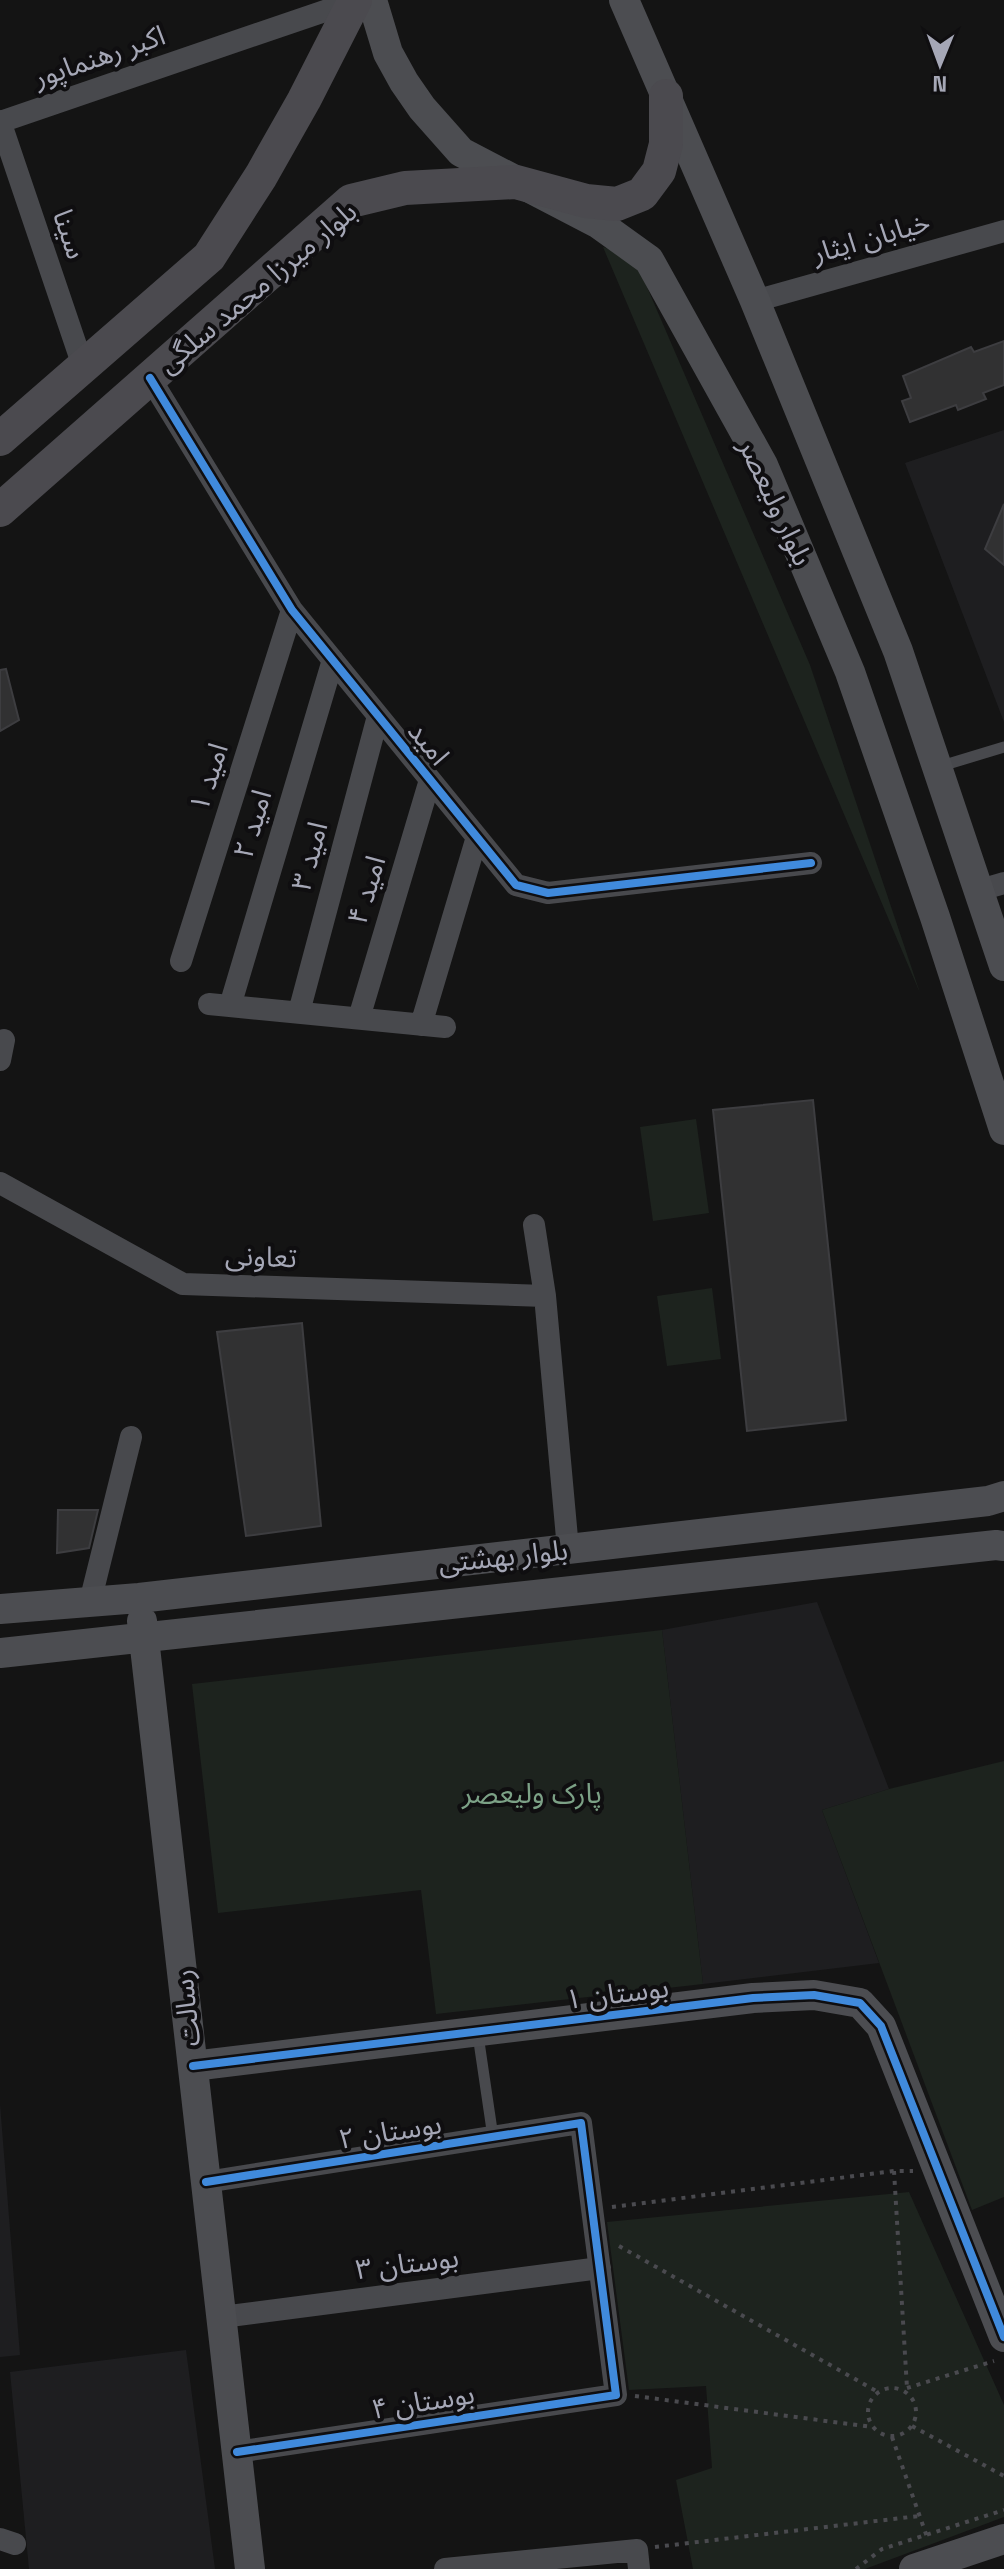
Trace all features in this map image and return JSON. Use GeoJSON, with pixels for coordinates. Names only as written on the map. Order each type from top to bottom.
{"type":"FeatureCollection","features":[{"type":"Feature","properties":{"kind":"main road","name":"بلوار ولیعصر"},"geometry":{"type":"LineString","coordinates":[[360,0],[422,108],[461,152],[599,224],[649,260],[763,465],[850,672],[935,917],[1004,1130]]}},
{"type":"Feature","properties":{"kind":"main road","name":"بلوار میرزا محمد سلگی"},"geometry":{"type":"LineString","coordinates":[[0,438],[209,257],[261,176],[360,0]]}},
{"type":"Feature","properties":{"kind":"main road","name":"بلوار ولیعصر"},"geometry":{"type":"LineString","coordinates":[[624,0],[755,301],[898,651],[938,768],[992,887],[1004,966]]}},
{"type":"Feature","properties":{"kind":"main road","name":"بلوار میرزا محمد سلگی"},"geometry":{"type":"LineString","coordinates":[[0,510],[351,201],[405,188],[516,182],[586,201],[617,204],[642,194],[659,171],[666,144],[666,96]]}},
{"type":"Feature","properties":{"kind":"main road"},"geometry":{"type":"LineString","coordinates":[[850,672],[898,651]]}},
{"type":"Feature","properties":{"kind":"main road","name":"بلوار بهشتی"},"geometry":{"type":"LineString","coordinates":[[0,1609],[139,1598],[988,1501],[1004,1496]]}},
{"type":"Feature","properties":{"kind":"main road","name":"بلوار بهشتی"},"geometry":{"type":"LineString","coordinates":[[0,1653],[1004,1546]]}},
{"type":"Feature","properties":{"kind":"main road","name":"رسالت"},"geometry":{"type":"LineString","coordinates":[[139,1598],[250,2569]]}},
{"type":"Feature","properties":{"kind":"main road","name":"بوستان ۱"},"geometry":{"type":"LineString","coordinates":[[193,2066],[753,1998],[814,1995],[860,2003],[881,2026],[939,2172],[997,2296],[1004,2337]]}},
{"type":"Feature","properties":{"kind":"main road"},"geometry":{"type":"LineString","coordinates":[[925,2565],[1004,2539]]}},
{"type":"Feature","properties":{"kind":"street","name":"اکبر رهنماپور"},"geometry":{"type":"LineString","coordinates":[[0,121],[360,0]]}},
{"type":"Feature","properties":{"kind":"street","name":"سینا"},"geometry":{"type":"LineString","coordinates":[[0,121],[83,366]]}},
{"type":"Feature","properties":{"kind":"street","name":"خیابان ایثار"},"geometry":{"type":"LineString","coordinates":[[755,301],[1004,231]]}},
{"type":"Feature","properties":{"kind":"street","name":"امید"},"geometry":{"type":"LineString","coordinates":[[150,378],[292,610],[516,885],[548,893],[811,863]]}},
{"type":"Feature","properties":{"kind":"street","name":"امید ۱"},"geometry":{"type":"LineString","coordinates":[[181,961],[292,610]]}},
{"type":"Feature","properties":{"kind":"street","name":"امید ۲"},"geometry":{"type":"LineString","coordinates":[[299,1012],[219,1005],[333,660]]}},
{"type":"Feature","properties":{"kind":"street","name":"امید ۳"},"geometry":{"type":"LineString","coordinates":[[299,1012],[378,716]]}},
{"type":"Feature","properties":{"kind":"street","name":"امید ۴"},"geometry":{"type":"LineString","coordinates":[[359,1018],[430,780]]}},
{"type":"Feature","properties":{"kind":"street"},"geometry":{"type":"LineString","coordinates":[[421,1025],[477,837]]}},
{"type":"Feature","properties":{"kind":"street"},"geometry":{"type":"LineString","coordinates":[[299,1012],[445,1027]]}},
{"type":"Feature","properties":{"kind":"street","name":"تعاونی"},"geometry":{"type":"LineString","coordinates":[[0,1183],[183,1284],[545,1296]]}},
{"type":"Feature","properties":{"kind":"street"},"geometry":{"type":"LineString","coordinates":[[534,1225],[545,1296],[568,1549]]}},
{"type":"Feature","properties":{"kind":"street"},"geometry":{"type":"LineString","coordinates":[[90,1602],[131,1437]]}},
{"type":"Feature","properties":{"kind":"street","name":"بوستان ۲"},"geometry":{"type":"LineString","coordinates":[[206,2182],[581,2123],[592,2209]]}},
{"type":"Feature","properties":{"kind":"street"},"geometry":{"type":"LineString","coordinates":[[592,2209],[616,2395]]}},
{"type":"Feature","properties":{"kind":"street","name":"بوستان ۳"},"geometry":{"type":"LineString","coordinates":[[222,2317],[600,2268]]}},
{"type":"Feature","properties":{"kind":"street","name":"بوستان ۴"},"geometry":{"type":"LineString","coordinates":[[237,2452],[616,2395]]}},
{"type":"Feature","properties":{"kind":"street"},"geometry":{"type":"LineString","coordinates":[[445,2569],[638,2559]]}},
{"type":"Feature","properties":{"kind":"lane"},"geometry":{"type":"LineString","coordinates":[[938,768],[1004,747]]}},
{"type":"Feature","properties":{"kind":"lane"},"geometry":{"type":"LineString","coordinates":[[477,2031],[493,2137]]}},
{"type":"Feature","properties":{"kind":"path"},"geometry":{"type":"LineString","coordinates":[[592,2209],[894,2171],[939,2172]]}},
{"type":"Feature","properties":{"kind":"path"},"geometry":{"type":"LineString","coordinates":[[616,2395],[678,2400],[872,2427],[892,2437],[907,2432],[916,2410],[905,2389],[894,2171]]}},
{"type":"Feature","properties":{"kind":"path"},"geometry":{"type":"LineString","coordinates":[[595,2233],[878,2392]]}},
{"type":"Feature","properties":{"kind":"path"},"geometry":{"type":"LineString","coordinates":[[872,2427],[867,2412],[878,2392],[905,2389],[1004,2358]]}},
{"type":"Feature","properties":{"kind":"path"},"geometry":{"type":"LineString","coordinates":[[912,2426],[1004,2476]]}},
{"type":"Feature","properties":{"kind":"path"},"geometry":{"type":"LineString","coordinates":[[892,2437],[919,2516],[925,2565]]}},
{"type":"Feature","properties":{"kind":"path"},"geometry":{"type":"LineString","coordinates":[[638,2559],[919,2516]]}},
{"type":"Feature","properties":{"kind":"shaded area"},"geometry":{"type":"Polygon","coordinates":[[[1004,430],[1004,722],[905,463],[1004,430]]]}},
{"type":"Feature","properties":{"kind":"shaded area"},"geometry":{"type":"Polygon","coordinates":[[[817,1602],[889,1789],[822,1810],[879,1963],[703,1984],[662,1630],[817,1602]]]}},
{"type":"Feature","properties":{"kind":"shaded area"},"geometry":{"type":"Polygon","coordinates":[[[0,2104],[20,2355],[0,2357],[0,2104]]]}},
{"type":"Feature","properties":{"kind":"shaded area"},"geometry":{"type":"Polygon","coordinates":[[[186,2350],[215,2569],[29,2569],[10,2372],[186,2350]]]}},
{"type":"Feature","properties":{"kind":"green space"},"geometry":{"type":"Polygon","coordinates":[[[603,247],[634,257],[810,665],[920,993],[603,247]]]}},
{"type":"Feature","properties":{"kind":"green space"},"geometry":{"type":"Polygon","coordinates":[[[696,1119],[709,1213],[653,1221],[640,1127],[696,1119]]]}},
{"type":"Feature","properties":{"kind":"green space"},"geometry":{"type":"Polygon","coordinates":[[[712,1288],[721,1359],[667,1366],[657,1296],[712,1288]]]}},
{"type":"Feature","properties":{"kind":"green space","name":"پارک ولیعصر"},"geometry":{"type":"Polygon","coordinates":[[[662,1630],[703,1984],[436,2014],[421,1890],[218,1913],[192,1684],[662,1630]]]}},
{"type":"Feature","properties":{"kind":"green space"},"geometry":{"type":"Polygon","coordinates":[[[1004,1761],[1004,2197],[972,2210],[822,1810],[889,1789],[1004,1761]]]}},
{"type":"Feature","properties":{"kind":"green space"},"geometry":{"type":"Polygon","coordinates":[[[909,2192],[1004,2405],[1004,2517],[865,2569],[693,2569],[676,2480],[712,2468],[706,2386],[629,2390],[607,2222],[909,2192]]]}},
{"type":"Feature","properties":{"kind":"building"},"geometry":{"type":"Polygon","coordinates":[[[1004,341],[1004,385],[983,393],[986,399],[958,410],[956,405],[910,422],[902,401],[911,398],[903,376],[971,347],[974,352],[1004,341]]]}},
{"type":"Feature","properties":{"kind":"building"},"geometry":{"type":"Polygon","coordinates":[[[1004,504],[1004,565],[985,549],[1004,504]]]}},
{"type":"Feature","properties":{"kind":"building"},"geometry":{"type":"Polygon","coordinates":[[[6,669],[19,720],[0,731],[0,670],[6,669]]]}},
{"type":"Feature","properties":{"kind":"building"},"geometry":{"type":"Polygon","coordinates":[[[813,1100],[846,1420],[747,1431],[713,1110],[813,1100]]]}},
{"type":"Feature","properties":{"kind":"building"},"geometry":{"type":"Polygon","coordinates":[[[302,1323],[321,1526],[246,1536],[217,1332],[302,1323]]]}},
{"type":"Feature","properties":{"kind":"building"},"geometry":{"type":"Polygon","coordinates":[[[58,1510],[98,1510],[89,1548],[57,1553],[58,1510]]]}},
{"type":"Feature","properties":{"kind":"cycle path"},"geometry":{"type":"LineString","coordinates":[[150,378],[292,610],[516,885],[548,893],[811,863]]}},
{"type":"Feature","properties":{"kind":"cycle path"},"geometry":{"type":"LineString","coordinates":[[193,2066],[753,1998],[814,1995],[860,2003],[881,2026],[1004,2337]]}},
{"type":"Feature","properties":{"kind":"cycle path"},"geometry":{"type":"LineString","coordinates":[[206,2182],[581,2123],[616,2395],[237,2452]]}}]}
